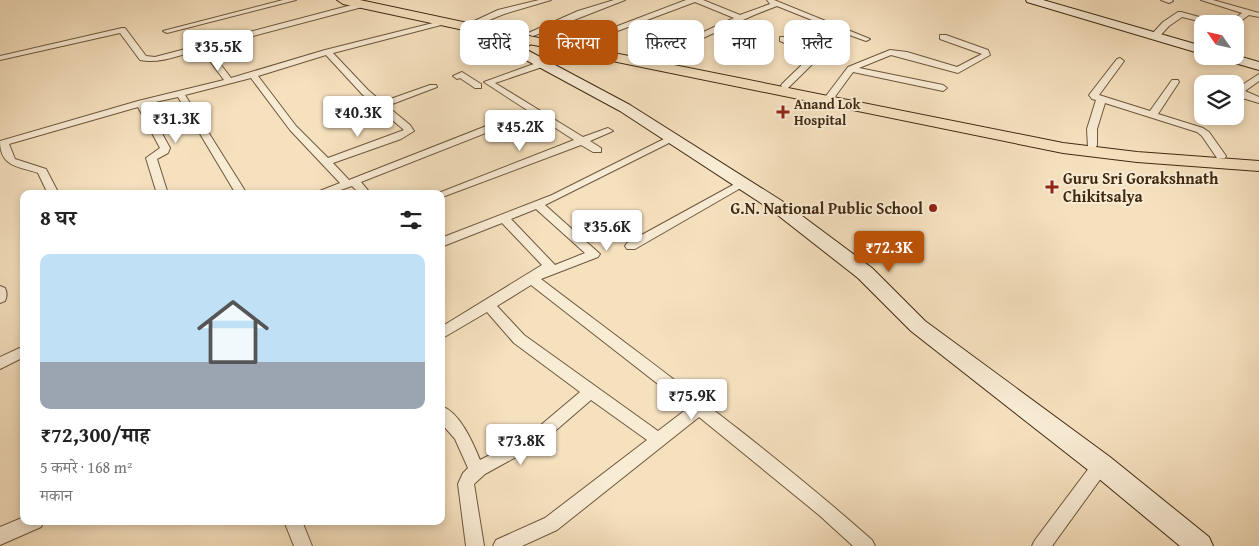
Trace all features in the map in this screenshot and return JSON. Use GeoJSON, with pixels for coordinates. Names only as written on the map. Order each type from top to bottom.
{"type":"FeatureCollection","features":[{"type":"Feature","properties":{"kind":"main road"},"geometry":{"type":"LineString","coordinates":[[343,0],[460,20]]}},
{"type":"Feature","properties":{"kind":"main road"},"geometry":{"type":"LineString","coordinates":[[363,2],[460,25]]}},
{"type":"Feature","properties":{"kind":"main road"},"geometry":{"type":"LineString","coordinates":[[529,37],[539,38]]}},
{"type":"Feature","properties":{"kind":"main road"},"geometry":{"type":"LineString","coordinates":[[529,37],[1063,148],[1147,158],[1259,166]]}},
{"type":"Feature","properties":{"kind":"main road"},"geometry":{"type":"LineString","coordinates":[[682,65],[1058,141],[1259,158]]}},
{"type":"Feature","properties":{"kind":"street"},"geometry":{"type":"LineString","coordinates":[[167,31],[292,0]]}},
{"type":"Feature","properties":{"kind":"street"},"geometry":{"type":"LineString","coordinates":[[481,20],[501,12],[547,0]]}},
{"type":"Feature","properties":{"kind":"street"},"geometry":{"type":"LineString","coordinates":[[529,37],[581,13],[622,0]]}},
{"type":"Feature","properties":{"kind":"street"},"geometry":{"type":"LineString","coordinates":[[618,28],[693,0]]}},
{"type":"Feature","properties":{"kind":"street"},"geometry":{"type":"LineString","coordinates":[[698,0],[741,18]]}},
{"type":"Feature","properties":{"kind":"street"},"geometry":{"type":"LineString","coordinates":[[768,0],[817,20]]}},
{"type":"Feature","properties":{"kind":"street"},"geometry":{"type":"LineString","coordinates":[[1031,0],[1194,48]]}},
{"type":"Feature","properties":{"kind":"street"},"geometry":{"type":"LineString","coordinates":[[1205,0],[1259,15]]}},
{"type":"Feature","properties":{"kind":"street"},"geometry":{"type":"LineString","coordinates":[[0,58],[124,30],[142,58],[155,59],[363,2]]}},
{"type":"Feature","properties":{"kind":"street"},"geometry":{"type":"LineString","coordinates":[[704,35],[776,4]]}},
{"type":"Feature","properties":{"kind":"street"},"geometry":{"type":"LineString","coordinates":[[1244,15],[1248,12]]}},
{"type":"Feature","properties":{"kind":"street"},"geometry":{"type":"LineString","coordinates":[[1156,36],[1166,24],[1181,14],[1194,17]]}},
{"type":"Feature","properties":{"kind":"street"},"geometry":{"type":"LineString","coordinates":[[52,190],[42,171],[11,161],[2,143],[141,103],[253,76],[328,52],[442,22]]}},
{"type":"Feature","properties":{"kind":"street"},"geometry":{"type":"LineString","coordinates":[[850,33],[866,39]]}},
{"type":"Feature","properties":{"kind":"street"},"geometry":{"type":"LineString","coordinates":[[832,96],[851,69],[890,52],[904,54],[958,70],[986,55],[985,52],[943,37]]}},
{"type":"Feature","properties":{"kind":"street"},"geometry":{"type":"LineString","coordinates":[[203,47],[229,81]]}},
{"type":"Feature","properties":{"kind":"street"},"geometry":{"type":"LineString","coordinates":[[326,162],[398,137],[409,131],[407,127],[365,92],[328,52]]}},
{"type":"Feature","properties":{"kind":"street"},"geometry":{"type":"LineString","coordinates":[[1120,61],[1094,95],[1101,100],[1188,126],[1206,134],[1221,156]]}},
{"type":"Feature","properties":{"kind":"street"},"geometry":{"type":"LineString","coordinates":[[1244,62],[1259,66]]}},
{"type":"Feature","properties":{"kind":"street"},"geometry":{"type":"LineString","coordinates":[[466,90],[539,65]]}},
{"type":"Feature","properties":{"kind":"street"},"geometry":{"type":"LineString","coordinates":[[544,65],[625,108],[776,205],[865,273],[918,326],[1101,465],[1200,546]]}},
{"type":"Feature","properties":{"kind":"street"},"geometry":{"type":"LineString","coordinates":[[785,86],[807,65]]}},
{"type":"Feature","properties":{"kind":"street"},"geometry":{"type":"LineString","coordinates":[[851,69],[943,88]]}},
{"type":"Feature","properties":{"kind":"street"},"geometry":{"type":"LineString","coordinates":[[457,76],[462,75],[478,86]]}},
{"type":"Feature","properties":{"kind":"street"},"geometry":{"type":"LineString","coordinates":[[253,76],[293,128],[326,162],[361,190]]}},
{"type":"Feature","properties":{"kind":"street"},"geometry":{"type":"LineString","coordinates":[[1259,77],[1239,91],[1244,96],[1259,100]]}},
{"type":"Feature","properties":{"kind":"street"},"geometry":{"type":"LineString","coordinates":[[488,82],[597,150]]}},
{"type":"Feature","properties":{"kind":"street"},"geometry":{"type":"LineString","coordinates":[[1152,115],[1175,82]]}},
{"type":"Feature","properties":{"kind":"street"},"geometry":{"type":"LineString","coordinates":[[381,105],[433,87]]}},
{"type":"Feature","properties":{"kind":"street"},"geometry":{"type":"LineString","coordinates":[[180,93],[240,190]]}},
{"type":"Feature","properties":{"kind":"street"},"geometry":{"type":"LineString","coordinates":[[1092,145],[1092,129],[1101,100]]}},
{"type":"Feature","properties":{"kind":"street"},"geometry":{"type":"LineString","coordinates":[[141,103],[165,148],[164,151],[151,158],[162,190]]}},
{"type":"Feature","properties":{"kind":"street"},"geometry":{"type":"LineString","coordinates":[[329,190],[534,111]]}},
{"type":"Feature","properties":{"kind":"street"},"geometry":{"type":"LineString","coordinates":[[445,193],[608,131]]}},
{"type":"Feature","properties":{"kind":"street"},"geometry":{"type":"LineString","coordinates":[[445,241],[574,188],[672,138]]}},
{"type":"Feature","properties":{"kind":"street"},"geometry":{"type":"LineString","coordinates":[[631,246],[742,183]]}},
{"type":"Feature","properties":{"kind":"street"},"geometry":{"type":"LineString","coordinates":[[532,279],[594,254],[537,204]]}},
{"type":"Feature","properties":{"kind":"street"},"geometry":{"type":"LineString","coordinates":[[445,332],[545,271],[549,265],[503,217]]}},
{"type":"Feature","properties":{"kind":"street"},"geometry":{"type":"LineString","coordinates":[[532,279],[699,408],[831,514],[866,546]]}},
{"type":"Feature","properties":{"kind":"street"},"geometry":{"type":"LineString","coordinates":[[0,291],[0,298]]}},
{"type":"Feature","properties":{"kind":"street"},"geometry":{"type":"LineString","coordinates":[[488,305],[519,339],[659,440]]}},
{"type":"Feature","properties":{"kind":"street"},"geometry":{"type":"LineString","coordinates":[[0,362],[20,353]]}},
{"type":"Feature","properties":{"kind":"street"},"geometry":{"type":"LineString","coordinates":[[475,546],[466,484],[467,478],[476,471],[527,446],[591,392]]}},
{"type":"Feature","properties":{"kind":"street"},"geometry":{"type":"LineString","coordinates":[[502,546],[550,524],[568,512],[699,408]]}},
{"type":"Feature","properties":{"kind":"street"},"geometry":{"type":"LineString","coordinates":[[445,417],[461,436],[476,471]]}},
{"type":"Feature","properties":{"kind":"street"},"geometry":{"type":"LineString","coordinates":[[1041,546],[1101,465]]}},
{"type":"Feature","properties":{"kind":"street"},"geometry":{"type":"LineString","coordinates":[[0,536],[26,525]]}},
{"type":"Feature","properties":{"kind":"street"},"geometry":{"type":"LineString","coordinates":[[295,525],[303,546]]}},
{"type":"Feature","properties":{"kind":"place","name":"Anand Lok Hospital"},"geometry":{"type":"Point","coordinates":[783,112]}},
{"type":"Feature","properties":{"kind":"place","name":"Guru Sri Gorakshnath Chikitsalya"},"geometry":{"type":"Point","coordinates":[1052,187]}},
{"type":"Feature","properties":{"kind":"place","name":"G.N. National Public School"},"geometry":{"type":"Point","coordinates":[933,208]}}]}
